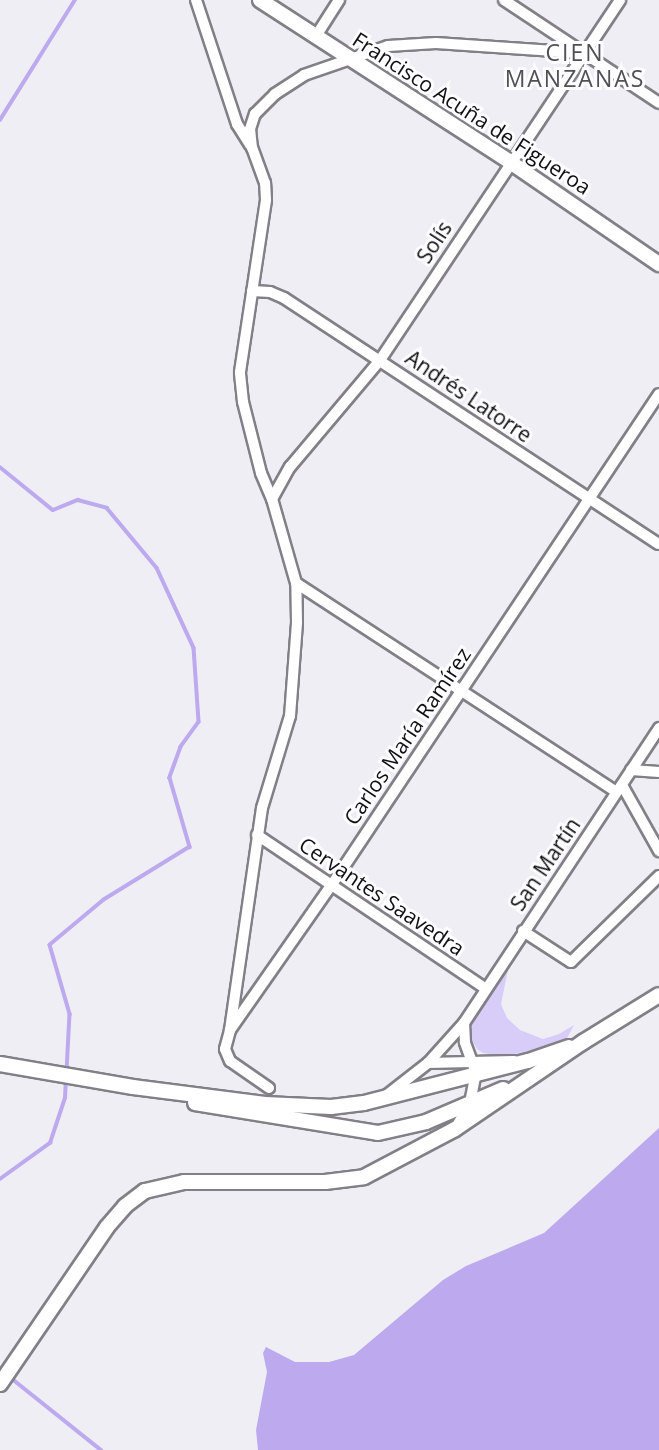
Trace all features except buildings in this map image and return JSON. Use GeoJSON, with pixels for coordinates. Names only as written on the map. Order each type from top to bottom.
{"type":"FeatureCollection","features":[{"type":"Feature","properties":{"kind":"street"},"geometry":{"type":"LineString","coordinates":[[196,0],[237,124],[252,148],[265,183],[266,200],[240,372],[243,402],[258,461],[296,583],[296,645],[290,716],[257,835],[230,1030],[225,1049],[230,1061],[269,1088]]}},
{"type":"Feature","properties":{"kind":"street","name":"Francisco Acuña de Figueroa"},"geometry":{"type":"LineString","coordinates":[[260,0],[510,162],[659,264]]}},
{"type":"Feature","properties":{"kind":"street"},"geometry":{"type":"LineString","coordinates":[[316,36],[339,0]]}},
{"type":"Feature","properties":{"kind":"street"},"geometry":{"type":"LineString","coordinates":[[504,0],[659,103]]}},
{"type":"Feature","properties":{"kind":"street","name":"Solís"},"geometry":{"type":"LineString","coordinates":[[272,499],[290,467],[380,360],[620,0]]}},
{"type":"Feature","properties":{"kind":"street"},"geometry":{"type":"LineString","coordinates":[[252,148],[250,129],[255,114],[275,94],[304,75],[348,57],[388,46],[436,43],[584,53]]}},
{"type":"Feature","properties":{"kind":"street","name":"Andrés Latorre"},"geometry":{"type":"LineString","coordinates":[[252,291],[270,292],[284,298],[659,544]]}},
{"type":"Feature","properties":{"kind":"street","name":"Carlos María Ramírez"},"geometry":{"type":"LineString","coordinates":[[230,1030],[331,886],[659,394]]}},
{"type":"Feature","properties":{"kind":"street"},"geometry":{"type":"LineString","coordinates":[[296,583],[619,788],[659,851]]}},
{"type":"Feature","properties":{"kind":"street","name":"San Martín"},"geometry":{"type":"LineString","coordinates":[[382,1098],[428,1063],[464,1023],[659,728]]}},
{"type":"Feature","properties":{"kind":"street"},"geometry":{"type":"LineString","coordinates":[[631,770],[659,772]]}},
{"type":"Feature","properties":{"kind":"street","name":"Cervantes Saavedra"},"geometry":{"type":"LineString","coordinates":[[257,835],[485,988]]}},
{"type":"Feature","properties":{"kind":"street"},"geometry":{"type":"LineString","coordinates":[[523,931],[571,962],[659,876]]}},
{"type":"Feature","properties":{"kind":"street"},"geometry":{"type":"LineString","coordinates":[[0,1384],[107,1227],[125,1206],[145,1191],[184,1182],[325,1182],[364,1178],[456,1129],[583,1042],[659,995]]}},
{"type":"Feature","properties":{"kind":"street"},"geometry":{"type":"LineString","coordinates":[[456,1129],[470,1103],[473,1067],[464,1023]]}},
{"type":"Feature","properties":{"kind":"street"},"geometry":{"type":"LineString","coordinates":[[0,1064],[132,1087],[300,1107],[331,1107],[382,1098],[473,1067],[528,1060],[583,1042]]}},
{"type":"Feature","properties":{"kind":"street"},"geometry":{"type":"LineString","coordinates":[[428,1063],[473,1067]]}},
{"type":"Feature","properties":{"kind":"street"},"geometry":{"type":"LineString","coordinates":[[132,1087],[164,1097],[378,1133],[426,1122],[535,1076]]}},
{"type":"Feature","properties":{"kind":"shaded area"},"geometry":{"type":"Polygon","coordinates":[[[510,960],[501,1004],[507,1018],[520,1030],[543,1039],[574,1025],[566,1040],[552,1048],[501,1056],[483,1053],[477,1049],[470,1027],[510,960]]]}},
{"type":"Feature","properties":{"kind":"shaded area"},"geometry":{"type":"Polygon","coordinates":[[[659,1128],[659,1450],[258,1450],[256,1430],[267,1372],[263,1353],[266,1347],[295,1362],[329,1362],[354,1355],[443,1280],[466,1266],[544,1233],[659,1128]]]}},
{"type":"Feature","properties":{"kind":"waterway"},"geometry":{"type":"LineString","coordinates":[[0,120],[75,0]]}},
{"type":"Feature","properties":{"kind":"waterway"},"geometry":{"type":"LineString","coordinates":[[0,467],[53,510],[78,500],[107,508],[157,568],[194,648],[199,722],[181,747],[170,778],[190,847],[104,900],[50,945],[70,1014],[67,1072]]}},
{"type":"Feature","properties":{"kind":"waterway"},"geometry":{"type":"LineString","coordinates":[[0,1179],[50,1143],[65,1098],[66,1080]]}},
{"type":"Feature","properties":{"kind":"waterway"},"geometry":{"type":"LineString","coordinates":[[10,1377],[101,1450]]}},
{"type":"Feature","properties":{"kind":"district","name":"CIEN MANZANAS"},"geometry":{"type":"Point","coordinates":[575,65]}}]}
